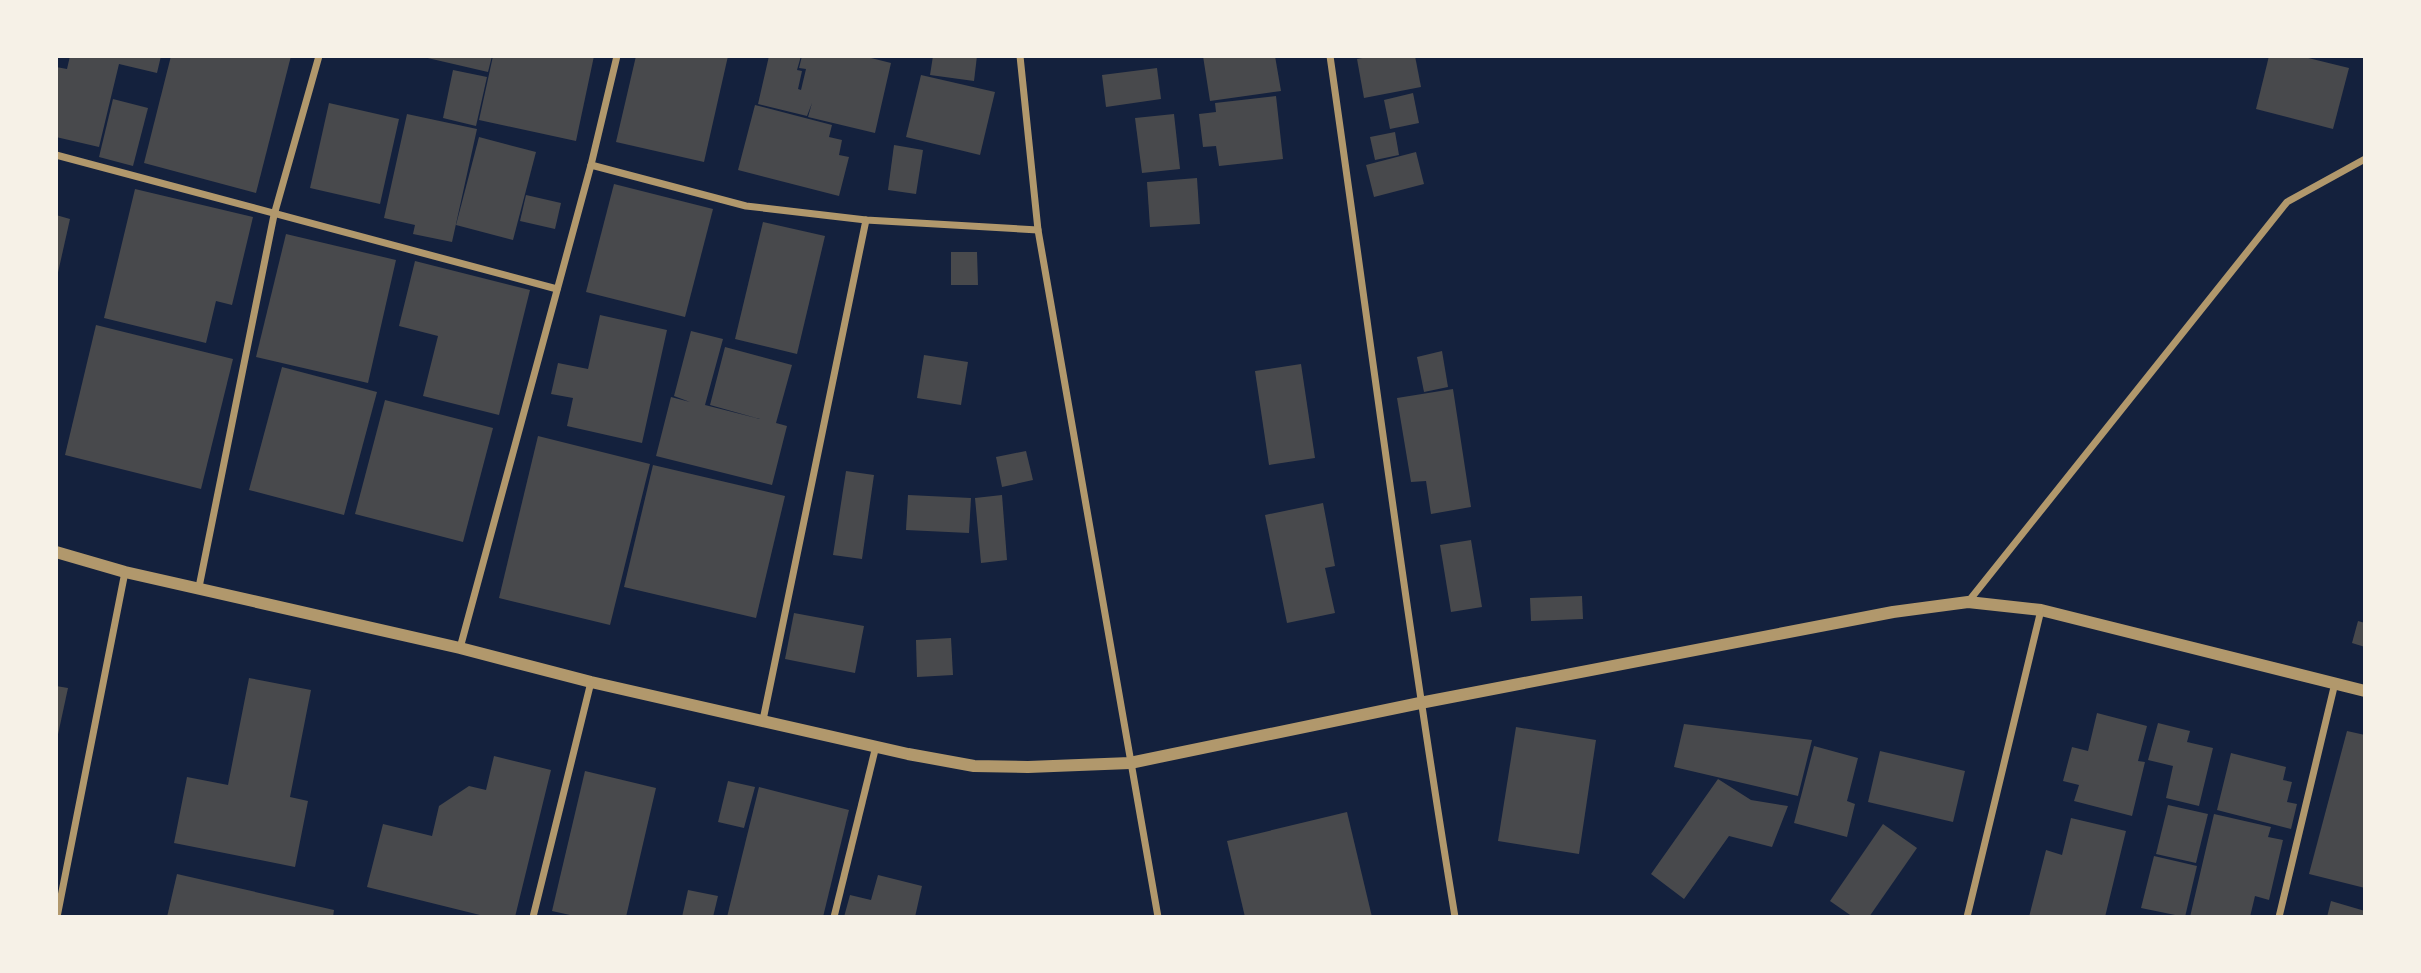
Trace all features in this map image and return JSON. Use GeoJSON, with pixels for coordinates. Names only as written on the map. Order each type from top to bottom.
{"type":"FeatureCollection","features":[{"type":"Feature","properties":{"kind":"street"},"geometry":{"type":"LineString","coordinates":[[199,587],[274,215],[319,56]]}},
{"type":"Feature","properties":{"kind":"street"},"geometry":{"type":"LineString","coordinates":[[460,648],[591,165],[617,56]]}},
{"type":"Feature","properties":{"kind":"street"},"geometry":{"type":"LineString","coordinates":[[1020,56],[1038,230],[1158,917]]}},
{"type":"Feature","properties":{"kind":"street"},"geometry":{"type":"LineString","coordinates":[[1330,56],[1420,703],[1455,917]]}},
{"type":"Feature","properties":{"kind":"street"},"geometry":{"type":"LineString","coordinates":[[56,155],[557,289]]}},
{"type":"Feature","properties":{"kind":"street"},"geometry":{"type":"LineString","coordinates":[[1968,602],[2287,202],[2365,159]]}},
{"type":"Feature","properties":{"kind":"street"},"geometry":{"type":"LineString","coordinates":[[591,165],[746,206],[866,220],[1038,230]]}},
{"type":"Feature","properties":{"kind":"street"},"geometry":{"type":"LineString","coordinates":[[763,720],[866,220]]}},
{"type":"Feature","properties":{"kind":"street"},"geometry":{"type":"LineString","coordinates":[[56,552],[125,572],[460,648],[591,681],[974,766],[1130,763],[1420,703],[1892,612],[1968,602],[2041,610],[2365,691]]}},
{"type":"Feature","properties":{"kind":"street"},"geometry":{"type":"LineString","coordinates":[[57,917],[125,572]]}},
{"type":"Feature","properties":{"kind":"street"},"geometry":{"type":"LineString","coordinates":[[1967,917],[2041,610]]}},
{"type":"Feature","properties":{"kind":"street"},"geometry":{"type":"LineString","coordinates":[[533,917],[591,681]]}},
{"type":"Feature","properties":{"kind":"street"},"geometry":{"type":"LineString","coordinates":[[2279,917],[2335,682]]}},
{"type":"Feature","properties":{"kind":"street"},"geometry":{"type":"LineString","coordinates":[[834,917],[876,746]]}},
{"type":"Feature","properties":{"kind":"building"},"geometry":{"type":"Polygon","coordinates":[[[70,56],[161,56],[157,73],[119,64],[99,147],[56,137],[56,67],[67,69],[70,56]]]}},
{"type":"Feature","properties":{"kind":"building"},"geometry":{"type":"Polygon","coordinates":[[[171,56],[291,56],[256,193],[144,163],[171,56]]]}},
{"type":"Feature","properties":{"kind":"building"},"geometry":{"type":"Polygon","coordinates":[[[419,56],[492,56],[488,72],[419,56]]]}},
{"type":"Feature","properties":{"kind":"building"},"geometry":{"type":"Polygon","coordinates":[[[493,56],[594,56],[576,141],[479,120],[493,56]]]}},
{"type":"Feature","properties":{"kind":"building"},"geometry":{"type":"Polygon","coordinates":[[[636,56],[728,56],[704,162],[616,142],[636,56]]]}},
{"type":"Feature","properties":{"kind":"building"},"geometry":{"type":"Polygon","coordinates":[[[769,56],[801,56],[797,70],[802,71],[798,89],[801,90],[806,69],[799,68],[802,56],[863,56],[891,63],[875,133],[808,117],[812,103],[807,116],[758,104],[769,56]]]}},
{"type":"Feature","properties":{"kind":"building"},"geometry":{"type":"Polygon","coordinates":[[[933,56],[977,56],[974,81],[930,75],[933,56]]]}},
{"type":"Feature","properties":{"kind":"building"},"geometry":{"type":"Polygon","coordinates":[[[1203,56],[1275,56],[1281,91],[1210,101],[1203,56]]]}},
{"type":"Feature","properties":{"kind":"building"},"geometry":{"type":"Polygon","coordinates":[[[1373,56],[1415,56],[1421,87],[1364,98],[1357,59],[1373,56]]]}},
{"type":"Feature","properties":{"kind":"building"},"geometry":{"type":"Polygon","coordinates":[[[2269,56],[2300,56],[2349,68],[2333,129],[2256,109],[2269,56]]]}},
{"type":"Feature","properties":{"kind":"building"},"geometry":{"type":"Polygon","coordinates":[[[1157,68],[1161,99],[1106,107],[1102,75],[1157,68]]]}},
{"type":"Feature","properties":{"kind":"building"},"geometry":{"type":"Polygon","coordinates":[[[453,70],[487,77],[476,126],[443,118],[453,70]]]}},
{"type":"Feature","properties":{"kind":"building"},"geometry":{"type":"Polygon","coordinates":[[[921,75],[995,92],[980,155],[906,137],[921,75]]]}},
{"type":"Feature","properties":{"kind":"building"},"geometry":{"type":"Polygon","coordinates":[[[1413,93],[1419,123],[1390,129],[1384,100],[1413,93]]]}},
{"type":"Feature","properties":{"kind":"building"},"geometry":{"type":"Polygon","coordinates":[[[1276,96],[1283,159],[1219,166],[1216,146],[1203,147],[1199,114],[1216,112],[1215,103],[1276,96]]]}},
{"type":"Feature","properties":{"kind":"building"},"geometry":{"type":"Polygon","coordinates":[[[113,99],[148,108],[133,166],[99,157],[113,99]]]}},
{"type":"Feature","properties":{"kind":"building"},"geometry":{"type":"Polygon","coordinates":[[[329,103],[399,119],[380,204],[310,188],[329,103]]]}},
{"type":"Feature","properties":{"kind":"building"},"geometry":{"type":"Polygon","coordinates":[[[755,105],[832,125],[829,137],[842,140],[839,155],[849,157],[839,196],[738,170],[755,105]]]}},
{"type":"Feature","properties":{"kind":"building"},"geometry":{"type":"Polygon","coordinates":[[[407,114],[477,129],[452,242],[413,234],[415,225],[384,218],[407,114]]]}},
{"type":"Feature","properties":{"kind":"building"},"geometry":{"type":"Polygon","coordinates":[[[1174,114],[1180,169],[1142,173],[1135,118],[1174,114]]]}},
{"type":"Feature","properties":{"kind":"building"},"geometry":{"type":"Polygon","coordinates":[[[1395,132],[1399,155],[1375,160],[1370,137],[1395,132]]]}},
{"type":"Feature","properties":{"kind":"building"},"geometry":{"type":"Polygon","coordinates":[[[479,137],[536,152],[513,240],[456,225],[479,137]]]}},
{"type":"Feature","properties":{"kind":"building"},"geometry":{"type":"Polygon","coordinates":[[[894,145],[923,150],[916,194],[888,190],[894,145]]]}},
{"type":"Feature","properties":{"kind":"building"},"geometry":{"type":"Polygon","coordinates":[[[1416,152],[1424,184],[1374,197],[1366,165],[1416,152]]]}},
{"type":"Feature","properties":{"kind":"building"},"geometry":{"type":"Polygon","coordinates":[[[1197,178],[1200,224],[1150,227],[1147,182],[1197,178]]]}},
{"type":"Feature","properties":{"kind":"building"},"geometry":{"type":"Polygon","coordinates":[[[614,184],[713,209],[685,317],[586,292],[614,184]]]}},
{"type":"Feature","properties":{"kind":"building"},"geometry":{"type":"Polygon","coordinates":[[[135,189],[253,217],[232,305],[216,301],[206,343],[104,318],[135,189]]]}},
{"type":"Feature","properties":{"kind":"building"},"geometry":{"type":"Polygon","coordinates":[[[526,195],[561,203],[555,229],[520,221],[526,195]]]}},
{"type":"Feature","properties":{"kind":"building"},"geometry":{"type":"Polygon","coordinates":[[[56,215],[70,219],[57,277],[56,277],[56,215]]]}},
{"type":"Feature","properties":{"kind":"building"},"geometry":{"type":"Polygon","coordinates":[[[763,222],[825,236],[797,354],[735,339],[763,222]]]}},
{"type":"Feature","properties":{"kind":"building"},"geometry":{"type":"Polygon","coordinates":[[[286,234],[396,260],[368,383],[256,357],[286,234]]]}},
{"type":"Feature","properties":{"kind":"building"},"geometry":{"type":"Polygon","coordinates":[[[951,252],[977,252],[978,285],[951,285],[951,252]]]}},
{"type":"Feature","properties":{"kind":"building"},"geometry":{"type":"Polygon","coordinates":[[[415,261],[530,290],[499,415],[423,396],[438,336],[399,326],[415,261]]]}},
{"type":"Feature","properties":{"kind":"building"},"geometry":{"type":"Polygon","coordinates":[[[600,315],[667,330],[642,443],[567,426],[573,398],[551,394],[558,363],[588,369],[600,315]]]}},
{"type":"Feature","properties":{"kind":"building"},"geometry":{"type":"Polygon","coordinates":[[[96,325],[233,359],[201,489],[65,455],[96,325]]]}},
{"type":"Feature","properties":{"kind":"building"},"geometry":{"type":"Polygon","coordinates":[[[691,331],[723,339],[705,405],[760,419],[710,405],[725,347],[792,365],[776,423],[787,426],[772,485],[656,456],[671,397],[690,402],[674,396],[691,331]]]}},
{"type":"Feature","properties":{"kind":"building"},"geometry":{"type":"Polygon","coordinates":[[[1442,351],[1448,387],[1424,392],[1417,357],[1442,351]]]}},
{"type":"Feature","properties":{"kind":"building"},"geometry":{"type":"Polygon","coordinates":[[[924,355],[968,362],[961,405],[917,398],[924,355]]]}},
{"type":"Feature","properties":{"kind":"building"},"geometry":{"type":"Polygon","coordinates":[[[1301,364],[1315,458],[1269,465],[1255,371],[1301,364]]]}},
{"type":"Feature","properties":{"kind":"building"},"geometry":{"type":"Polygon","coordinates":[[[282,367],[377,392],[344,515],[249,490],[282,367]]]}},
{"type":"Feature","properties":{"kind":"building"},"geometry":{"type":"Polygon","coordinates":[[[1453,389],[1471,507],[1431,514],[1426,481],[1411,482],[1397,398],[1453,389]]]}},
{"type":"Feature","properties":{"kind":"building"},"geometry":{"type":"Polygon","coordinates":[[[385,400],[493,428],[463,542],[355,514],[385,400]]]}},
{"type":"Feature","properties":{"kind":"building"},"geometry":{"type":"Polygon","coordinates":[[[538,436],[650,464],[610,625],[499,598],[538,436]]]}},
{"type":"Feature","properties":{"kind":"building"},"geometry":{"type":"Polygon","coordinates":[[[1026,451],[1033,480],[1002,487],[996,457],[1026,451]]]}},
{"type":"Feature","properties":{"kind":"building"},"geometry":{"type":"Polygon","coordinates":[[[653,465],[785,496],[756,618],[624,587],[653,465]]]}},
{"type":"Feature","properties":{"kind":"building"},"geometry":{"type":"Polygon","coordinates":[[[846,471],[874,475],[862,559],[833,555],[846,471]]]}},
{"type":"Feature","properties":{"kind":"building"},"geometry":{"type":"Polygon","coordinates":[[[908,495],[971,498],[969,533],[906,530],[908,495]]]}},
{"type":"Feature","properties":{"kind":"building"},"geometry":{"type":"Polygon","coordinates":[[[1002,495],[1007,560],[981,563],[975,498],[1002,495]]]}},
{"type":"Feature","properties":{"kind":"building"},"geometry":{"type":"Polygon","coordinates":[[[1323,503],[1335,566],[1325,568],[1335,613],[1287,623],[1265,515],[1323,503]]]}},
{"type":"Feature","properties":{"kind":"building"},"geometry":{"type":"Polygon","coordinates":[[[1471,540],[1482,607],[1451,612],[1440,545],[1471,540]]]}},
{"type":"Feature","properties":{"kind":"building"},"geometry":{"type":"Polygon","coordinates":[[[1582,596],[1583,619],[1531,621],[1530,598],[1582,596]]]}},
{"type":"Feature","properties":{"kind":"building"},"geometry":{"type":"Polygon","coordinates":[[[794,613],[864,626],[855,673],[785,659],[794,613]]]}},
{"type":"Feature","properties":{"kind":"building"},"geometry":{"type":"Polygon","coordinates":[[[2358,621],[2365,623],[2365,647],[2352,643],[2358,621]]]}},
{"type":"Feature","properties":{"kind":"building"},"geometry":{"type":"Polygon","coordinates":[[[951,638],[953,675],[917,677],[916,640],[951,638]]]}},
{"type":"Feature","properties":{"kind":"building"},"geometry":{"type":"Polygon","coordinates":[[[249,678],[311,690],[290,797],[308,801],[295,867],[174,843],[187,777],[228,785],[249,678]]]}},
{"type":"Feature","properties":{"kind":"building"},"geometry":{"type":"Polygon","coordinates":[[[56,686],[68,688],[57,739],[56,739],[56,686]]]}},
{"type":"Feature","properties":{"kind":"building"},"geometry":{"type":"Polygon","coordinates":[[[2097,713],[2147,726],[2138,761],[2145,762],[2132,816],[2074,801],[2079,785],[2063,781],[2072,747],[2088,751],[2097,713]]]}},
{"type":"Feature","properties":{"kind":"building"},"geometry":{"type":"Polygon","coordinates":[[[2158,723],[2190,731],[2187,742],[2213,748],[2199,806],[2166,798],[2173,766],[2148,760],[2158,723]]]}},
{"type":"Feature","properties":{"kind":"building"},"geometry":{"type":"Polygon","coordinates":[[[1684,724],[1812,740],[1798,796],[1674,767],[1684,724]]]}},
{"type":"Feature","properties":{"kind":"building"},"geometry":{"type":"Polygon","coordinates":[[[1516,727],[1596,740],[1579,854],[1498,841],[1516,727]]]}},
{"type":"Feature","properties":{"kind":"building"},"geometry":{"type":"Polygon","coordinates":[[[2347,731],[2365,735],[2365,888],[2309,874],[2347,731]]]}},
{"type":"Feature","properties":{"kind":"building"},"geometry":{"type":"Polygon","coordinates":[[[1814,746],[1858,758],[1847,801],[1855,804],[1847,837],[1794,823],[1814,746]]]}},
{"type":"Feature","properties":{"kind":"building"},"geometry":{"type":"Polygon","coordinates":[[[1880,751],[1965,771],[1953,822],[1868,802],[1880,751]]]}},
{"type":"Feature","properties":{"kind":"building"},"geometry":{"type":"Polygon","coordinates":[[[2231,753],[2286,767],[2283,780],[2292,782],[2287,802],[2297,804],[2291,829],[2217,810],[2231,753]]]}},
{"type":"Feature","properties":{"kind":"building"},"geometry":{"type":"Polygon","coordinates":[[[494,756],[551,770],[515,917],[488,917],[367,887],[383,824],[432,836],[439,806],[469,786],[486,790],[494,756]]]}},
{"type":"Feature","properties":{"kind":"building"},"geometry":{"type":"Polygon","coordinates":[[[585,771],[656,788],[626,917],[579,917],[552,911],[585,771]]]}},
{"type":"Feature","properties":{"kind":"building"},"geometry":{"type":"Polygon","coordinates":[[[1718,779],[1751,800],[1788,806],[1772,847],[1729,836],[1684,899],[1651,874],[1718,779]]]}},
{"type":"Feature","properties":{"kind":"building"},"geometry":{"type":"Polygon","coordinates":[[[728,781],[755,787],[744,828],[718,822],[728,781]]]}},
{"type":"Feature","properties":{"kind":"building"},"geometry":{"type":"Polygon","coordinates":[[[759,787],[849,810],[823,917],[727,917],[759,787]]]}},
{"type":"Feature","properties":{"kind":"building"},"geometry":{"type":"Polygon","coordinates":[[[2168,805],[2208,814],[2196,863],[2156,854],[2168,805]]]}},
{"type":"Feature","properties":{"kind":"building"},"geometry":{"type":"Polygon","coordinates":[[[1347,812],[1372,917],[1245,917],[1227,841],[1347,812]]]}},
{"type":"Feature","properties":{"kind":"building"},"geometry":{"type":"Polygon","coordinates":[[[2214,814],[2271,827],[2268,837],[2283,840],[2269,900],[2255,896],[2250,917],[2190,917],[2214,814]]]}},
{"type":"Feature","properties":{"kind":"building"},"geometry":{"type":"Polygon","coordinates":[[[2071,818],[2126,831],[2105,917],[2029,917],[2046,850],[2062,855],[2071,818]]]}},
{"type":"Feature","properties":{"kind":"building"},"geometry":{"type":"Polygon","coordinates":[[[1883,824],[1917,848],[1869,917],[1853,917],[1830,901],[1883,824]]]}},
{"type":"Feature","properties":{"kind":"building"},"geometry":{"type":"Polygon","coordinates":[[[2154,856],[2197,866],[2185,917],[2141,908],[2154,856]]]}},
{"type":"Feature","properties":{"kind":"building"},"geometry":{"type":"Polygon","coordinates":[[[177,874],[334,910],[333,917],[167,917],[177,874]]]}},
{"type":"Feature","properties":{"kind":"building"},"geometry":{"type":"Polygon","coordinates":[[[878,875],[922,886],[915,917],[844,917],[850,895],[871,900],[878,875]]]}},
{"type":"Feature","properties":{"kind":"building"},"geometry":{"type":"Polygon","coordinates":[[[688,890],[718,896],[713,917],[682,917],[688,890]]]}},
{"type":"Feature","properties":{"kind":"building"},"geometry":{"type":"Polygon","coordinates":[[[2331,901],[2365,911],[2365,917],[2327,917],[2331,901]]]}}]}
